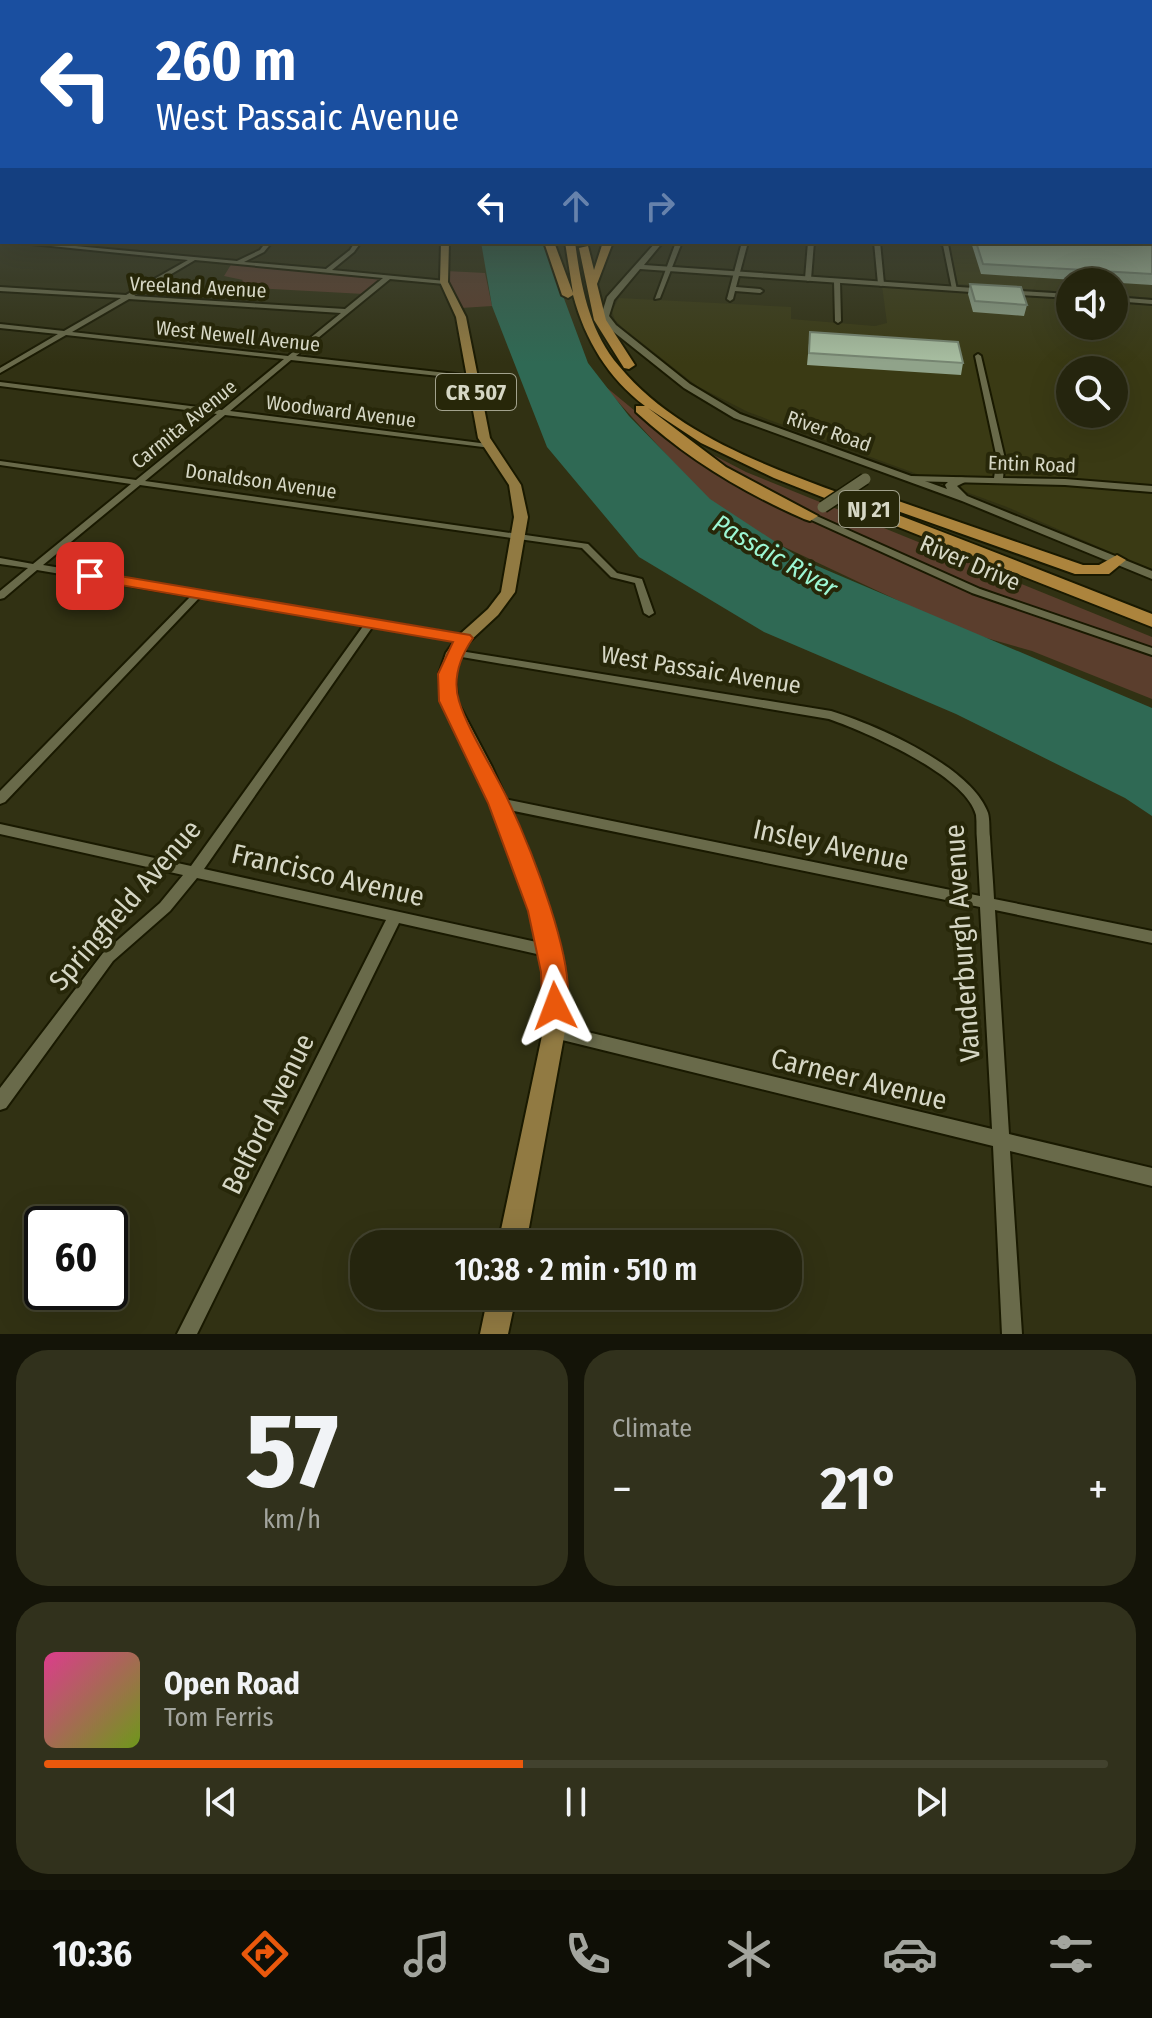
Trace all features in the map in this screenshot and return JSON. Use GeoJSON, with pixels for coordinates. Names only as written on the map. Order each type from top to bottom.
{"type":"FeatureCollection","features":[{"type":"Feature","properties":{"kind":"highway"},"geometry":{"type":"LineString","coordinates":[[550,244],[575,313],[595,340]]}},
{"type":"Feature","properties":{"kind":"highway","name":"NJ 21"},"geometry":{"type":"LineString","coordinates":[[570,244],[579,304],[595,340],[625,381],[651,403],[727,449],[1152,621]]}},
{"type":"Feature","properties":{"kind":"highway","name":"NJ 21"},"geometry":{"type":"LineString","coordinates":[[583,244],[600,320],[613,344],[640,378],[666,400],[740,443],[1152,607]]}},
{"type":"Feature","properties":{"kind":"highway"},"geometry":{"type":"LineString","coordinates":[[591,285],[597,277],[606,245]]}},
{"type":"Feature","properties":{"kind":"highway"},"geometry":{"type":"LineString","coordinates":[[607,360],[632,399],[684,446],[740,481],[816,511]]}},
{"type":"Feature","properties":{"kind":"highway"},"geometry":{"type":"LineString","coordinates":[[872,498],[1081,570],[1103,570],[1117,560]]}},
{"type":"Feature","properties":{"kind":"main road","name":"CR 507"},"geometry":{"type":"LineString","coordinates":[[445,244],[444,282],[461,317],[481,428],[488,446],[519,495],[521,517],[508,592],[459,646]]}},
{"type":"Feature","properties":{"kind":"main road"},"geometry":{"type":"LineString","coordinates":[[459,646],[447,674],[449,701],[499,803],[540,911],[554,972],[554,1031],[515,1230]]}},
{"type":"Feature","properties":{"kind":"main road"},"geometry":{"type":"LineString","coordinates":[[496,1334],[500,1310]]}},
{"type":"Feature","properties":{"kind":"street"},"geometry":{"type":"LineString","coordinates":[[50,244],[444,282]]}},
{"type":"Feature","properties":{"kind":"street"},"geometry":{"type":"LineString","coordinates":[[238,263],[262,251],[267,244]]}},
{"type":"Feature","properties":{"kind":"street"},"geometry":{"type":"LineString","coordinates":[[327,271],[347,256],[356,244]]}},
{"type":"Feature","properties":{"kind":"street","name":"River Road"},"geometry":{"type":"LineString","coordinates":[[658,244],[614,295],[606,306],[605,316],[625,338],[687,386],[722,409],[771,430],[966,499],[1152,575]]}},
{"type":"Feature","properties":{"kind":"street"},"geometry":{"type":"LineString","coordinates":[[657,298],[678,244]]}},
{"type":"Feature","properties":{"kind":"street"},"geometry":{"type":"LineString","coordinates":[[730,299],[744,244]]}},
{"type":"Feature","properties":{"kind":"street"},"geometry":{"type":"LineString","coordinates":[[808,279],[811,244]]}},
{"type":"Feature","properties":{"kind":"street"},"geometry":{"type":"LineString","coordinates":[[877,244],[881,284]]}},
{"type":"Feature","properties":{"kind":"street"},"geometry":{"type":"LineString","coordinates":[[941,244],[946,247],[955,289]]}},
{"type":"Feature","properties":{"kind":"street"},"geometry":{"type":"LineString","coordinates":[[0,371],[193,259]]}},
{"type":"Feature","properties":{"kind":"street"},"geometry":{"type":"LineString","coordinates":[[638,267],[1056,295]]}},
{"type":"Feature","properties":{"kind":"street","name":"Carmita Avenue"},"geometry":{"type":"LineString","coordinates":[[0,596],[388,277]]}},
{"type":"Feature","properties":{"kind":"street"},"geometry":{"type":"LineString","coordinates":[[837,281],[838,321]]}},
{"type":"Feature","properties":{"kind":"street","name":"Vreeland Avenue"},"geometry":{"type":"LineString","coordinates":[[0,289],[347,311]]}},
{"type":"Feature","properties":{"kind":"street"},"geometry":{"type":"LineString","coordinates":[[734,289],[760,291]]}},
{"type":"Feature","properties":{"kind":"street"},"geometry":{"type":"LineString","coordinates":[[1128,301],[1151,303]]}},
{"type":"Feature","properties":{"kind":"street","name":"West Newell Avenue"},"geometry":{"type":"LineString","coordinates":[[0,326],[473,378]]}},
{"type":"Feature","properties":{"kind":"street"},"geometry":{"type":"LineString","coordinates":[[978,356],[1001,459],[998,480]]}},
{"type":"Feature","properties":{"kind":"street","name":"Woodward Avenue"},"geometry":{"type":"LineString","coordinates":[[0,384],[488,446]]}},
{"type":"Feature","properties":{"kind":"street","name":"Donaldson Avenue"},"geometry":{"type":"LineString","coordinates":[[0,463],[585,546],[614,575],[639,581],[649,613]]}},
{"type":"Feature","properties":{"kind":"street"},"geometry":{"type":"LineString","coordinates":[[816,511],[881,469]]}},
{"type":"Feature","properties":{"kind":"street","name":"Entin Road"},"geometry":{"type":"LineString","coordinates":[[911,479],[998,480],[1152,489]]}},
{"type":"Feature","properties":{"kind":"street"},"geometry":{"type":"LineString","coordinates":[[961,480],[952,483],[951,488],[966,499]]}},
{"type":"Feature","properties":{"kind":"street","name":"River Drive"},"geometry":{"type":"LineString","coordinates":[[816,511],[987,596],[1152,652]]}},
{"type":"Feature","properties":{"kind":"street","name":"West Passaic Avenue"},"geometry":{"type":"LineString","coordinates":[[0,561],[371,622],[459,646],[811,710],[863,726],[930,763]]}},
{"type":"Feature","properties":{"kind":"street"},"geometry":{"type":"LineString","coordinates":[[0,799],[198,594]]}},
{"type":"Feature","properties":{"kind":"street","name":"Springfield Avenue"},"geometry":{"type":"LineString","coordinates":[[0,1102],[108,957],[165,907],[194,872],[371,622]]}},
{"type":"Feature","properties":{"kind":"street","name":"Vanderburgh Avenue"},"geometry":{"type":"LineString","coordinates":[[930,763],[959,781],[977,802],[982,814],[1012,1334]]}},
{"type":"Feature","properties":{"kind":"street","name":"Insley Avenue"},"geometry":{"type":"LineString","coordinates":[[499,803],[1152,937]]}},
{"type":"Feature","properties":{"kind":"street","name":"Francisco Avenue"},"geometry":{"type":"LineString","coordinates":[[0,829],[551,952]]}},
{"type":"Feature","properties":{"kind":"street","name":"Belford Avenue"},"geometry":{"type":"LineString","coordinates":[[187,1334],[395,917]]}},
{"type":"Feature","properties":{"kind":"street","name":"Carneer Avenue"},"geometry":{"type":"LineString","coordinates":[[554,1031],[1152,1177]]}},
{"type":"Feature","properties":{"kind":"shaded area"},"geometry":{"type":"Polygon","coordinates":[[[948,244],[1151,244],[1152,298],[1128,296],[1128,268],[1056,268],[1056,291],[958,284],[948,244]]]}},
{"type":"Feature","properties":{"kind":"shaded area"},"geometry":{"type":"Polygon","coordinates":[[[232,263],[382,277],[364,294],[235,287],[243,280],[224,276],[232,263]]]}},
{"type":"Feature","properties":{"kind":"shaded area"},"geometry":{"type":"Polygon","coordinates":[[[447,271],[485,273],[492,306],[461,308],[450,289],[447,271]]]}},
{"type":"Feature","properties":{"kind":"shaded area"},"geometry":{"type":"Polygon","coordinates":[[[882,286],[1056,297],[1056,340],[1128,340],[1128,302],[1152,304],[1152,570],[1007,507],[748,412],[697,386],[623,328],[612,311],[619,298],[791,307],[791,319],[875,326],[887,323],[882,286]]]}},
{"type":"Feature","properties":{"kind":"shaded area"},"geometry":{"type":"Polygon","coordinates":[[[600,382],[646,420],[746,472],[1152,637],[1152,699],[1032,651],[965,632],[725,519],[600,382]]]}},
{"type":"Feature","properties":{"kind":"water","name":"Passaic River"},"geometry":{"type":"Polygon","coordinates":[[[481,244],[544,244],[588,363],[629,416],[710,499],[803,560],[1152,708],[1152,816],[1125,798],[956,714],[764,632],[639,557],[547,447],[492,306],[481,244]]]}},
{"type":"Feature","properties":{"kind":"building"},"geometry":{"type":"Polygon","coordinates":[[[977,244],[1152,244],[1152,274],[1128,273],[1128,268],[983,264],[977,244]]]}},
{"type":"Feature","properties":{"kind":"building"},"geometry":{"type":"Polygon","coordinates":[[[970,284],[1021,287],[1027,305],[975,301],[970,284]]]}},
{"type":"Feature","properties":{"kind":"building"},"geometry":{"type":"Polygon","coordinates":[[[810,332],[958,342],[963,363],[809,353],[810,332]]]}},
{"type":"Feature","properties":{"kind":"route"},"geometry":{"type":"LineString","coordinates":[[90,576],[464,638],[451,659],[447,674],[449,701],[499,803],[540,911],[549,940],[555,1006]]}}]}
